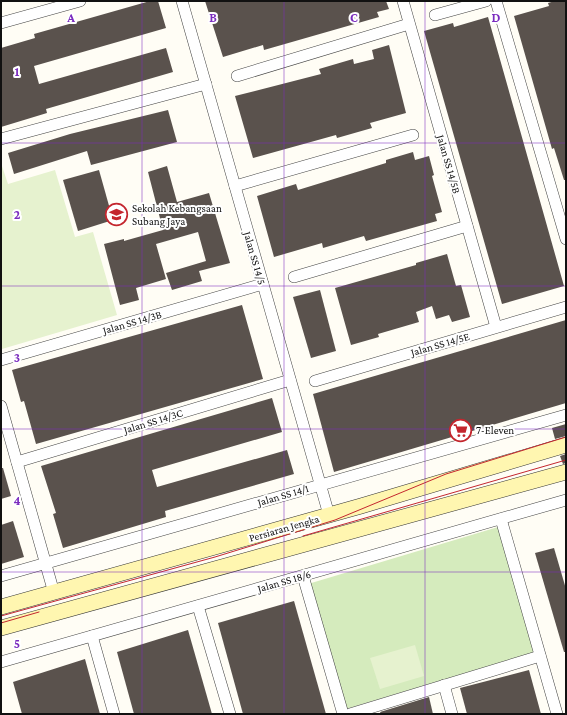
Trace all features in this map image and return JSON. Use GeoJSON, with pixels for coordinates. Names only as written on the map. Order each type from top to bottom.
{"type":"FeatureCollection","features":[{"type":"Feature","properties":{"kind":"main road","name":"Persiaran Jengka"},"geometry":{"type":"LineString","coordinates":[[1,607],[329,515],[566,445]]}},
{"type":"Feature","properties":{"kind":"main road","name":"Persiaran Jengka"},"geometry":{"type":"LineString","coordinates":[[1,628],[566,472]]}},
{"type":"Feature","properties":{"kind":"main road"},"geometry":{"type":"LineString","coordinates":[[54,593],[60,612]]}},
{"type":"Feature","properties":{"kind":"street"},"geometry":{"type":"LineString","coordinates":[[1,24],[80,1]]}},
{"type":"Feature","properties":{"kind":"street","name":"Jalan SS 14/5"},"geometry":{"type":"LineString","coordinates":[[182,1],[329,515]]}},
{"type":"Feature","properties":{"kind":"street","name":"Jalan SS 14/5B"},"geometry":{"type":"LineString","coordinates":[[402,1],[496,328]]}},
{"type":"Feature","properties":{"kind":"street"},"geometry":{"type":"LineString","coordinates":[[435,16],[486,1]]}},
{"type":"Feature","properties":{"kind":"street"},"geometry":{"type":"LineString","coordinates":[[496,1],[566,239]]}},
{"type":"Feature","properties":{"kind":"street"},"geometry":{"type":"LineString","coordinates":[[237,76],[409,24]]}},
{"type":"Feature","properties":{"kind":"street"},"geometry":{"type":"LineString","coordinates":[[1,139],[206,84]]}},
{"type":"Feature","properties":{"kind":"street"},"geometry":{"type":"LineString","coordinates":[[235,186],[413,135]]}},
{"type":"Feature","properties":{"kind":"street"},"geometry":{"type":"LineString","coordinates":[[294,277],[467,226]]}},
{"type":"Feature","properties":{"kind":"street","name":"Jalan SS 14/3B"},"geometry":{"type":"LineString","coordinates":[[1,360],[263,284]]}},
{"type":"Feature","properties":{"kind":"street","name":"Jalan SS 14/5E"},"geometry":{"type":"LineString","coordinates":[[315,381],[566,307]]}},
{"type":"Feature","properties":{"kind":"street","name":"Jalan SS 14/3C"},"geometry":{"type":"LineString","coordinates":[[17,462],[290,380]]}},
{"type":"Feature","properties":{"kind":"street"},"geometry":{"type":"LineString","coordinates":[[1,406],[54,593]]}},
{"type":"Feature","properties":{"kind":"street","name":"Jalan SS 14/1"},"geometry":{"type":"LineString","coordinates":[[1,576],[566,415]]}},
{"type":"Feature","properties":{"kind":"street","name":"Jalan SS 18/6"},"geometry":{"type":"LineString","coordinates":[[1,662],[566,500]]}},
{"type":"Feature","properties":{"kind":"street"},"geometry":{"type":"LineString","coordinates":[[501,519],[557,714]]}},
{"type":"Feature","properties":{"kind":"street"},"geometry":{"type":"LineString","coordinates":[[303,576],[342,714]]}},
{"type":"Feature","properties":{"kind":"street"},"geometry":{"type":"LineString","coordinates":[[198,606],[230,714]]}},
{"type":"Feature","properties":{"kind":"street"},"geometry":{"type":"LineString","coordinates":[[92,636],[114,714]]}},
{"type":"Feature","properties":{"kind":"street"},"geometry":{"type":"LineString","coordinates":[[350,714],[540,656]]}},
{"type":"Feature","properties":{"kind":"street"},"geometry":{"type":"LineString","coordinates":[[444,685],[452,714]]}},
{"type":"Feature","properties":{"kind":"green space"},"geometry":{"type":"Polygon","coordinates":[[[1,163],[8,184],[55,170],[75,237],[93,232],[117,315],[2,349],[1,163]]]}},
{"type":"Feature","properties":{"kind":"green space"},"geometry":{"type":"Polygon","coordinates":[[[498,527],[536,652],[346,709],[308,584],[498,527]]]}},
{"type":"Feature","properties":{"kind":"green space"},"geometry":{"type":"Polygon","coordinates":[[[415,645],[424,676],[380,689],[370,658],[415,645]]]}},
{"type":"Feature","properties":{"kind":"building"},"geometry":{"type":"Polygon","coordinates":[[[150,1],[158,1],[166,28],[34,66],[39,84],[166,48],[173,72],[46,109],[47,113],[1,127],[1,48],[35,38],[34,34],[150,1]]]}},
{"type":"Feature","properties":{"kind":"building"},"geometry":{"type":"Polygon","coordinates":[[[205,1],[386,1],[389,9],[377,12],[379,17],[264,50],[263,45],[223,57],[205,1]]]}},
{"type":"Feature","properties":{"kind":"building"},"geometry":{"type":"Polygon","coordinates":[[[555,1],[566,1],[566,180],[564,180],[554,148],[552,149],[514,16],[549,6],[548,3],[555,1]]]}},
{"type":"Feature","properties":{"kind":"building"},"geometry":{"type":"Polygon","coordinates":[[[488,17],[564,286],[502,304],[424,31],[453,23],[454,27],[488,17]]]}},
{"type":"Feature","properties":{"kind":"building"},"geometry":{"type":"Polygon","coordinates":[[[389,45],[406,113],[370,123],[372,128],[337,138],[336,135],[253,158],[235,96],[321,74],[319,69],[353,59],[354,64],[374,59],[372,50],[389,45]]]}},
{"type":"Feature","properties":{"kind":"building"},"geometry":{"type":"Polygon","coordinates":[[[168,110],[177,142],[91,165],[87,151],[14,174],[8,153],[70,134],[168,110]]]}},
{"type":"Feature","properties":{"kind":"building"},"geometry":{"type":"Polygon","coordinates":[[[413,152],[415,160],[429,156],[434,175],[432,176],[442,212],[435,214],[437,221],[366,241],[364,236],[323,248],[322,243],[274,257],[257,196],[296,184],[298,190],[386,163],[386,160],[413,152]]]}},
{"type":"Feature","properties":{"kind":"building"},"geometry":{"type":"Polygon","coordinates":[[[167,166],[177,202],[209,193],[230,263],[199,271],[202,281],[172,290],[166,273],[206,261],[198,232],[156,244],[166,279],[136,288],[139,300],[120,305],[104,244],[124,239],[124,241],[163,230],[148,172],[167,166]]]}},
{"type":"Feature","properties":{"kind":"building"},"geometry":{"type":"Polygon","coordinates":[[[99,170],[113,220],[78,231],[63,180],[99,170]]]}},
{"type":"Feature","properties":{"kind":"building"},"geometry":{"type":"Polygon","coordinates":[[[447,254],[456,286],[461,285],[470,317],[452,322],[449,315],[436,319],[432,306],[416,312],[419,322],[378,334],[379,337],[351,345],[335,288],[416,265],[416,263],[447,254]]]}},
{"type":"Feature","properties":{"kind":"building"},"geometry":{"type":"Polygon","coordinates":[[[320,290],[336,351],[311,358],[293,297],[320,290]]]}},
{"type":"Feature","properties":{"kind":"building"},"geometry":{"type":"Polygon","coordinates":[[[242,305],[263,379],[36,444],[24,401],[21,402],[12,370],[242,305]]]}},
{"type":"Feature","properties":{"kind":"building"},"geometry":{"type":"Polygon","coordinates":[[[566,320],[566,403],[334,472],[313,394],[566,320]]]}},
{"type":"Feature","properties":{"kind":"building"},"geometry":{"type":"Polygon","coordinates":[[[272,398],[282,432],[152,470],[157,487],[287,450],[294,474],[165,511],[166,517],[63,548],[53,514],[56,513],[41,466],[272,398]]]}},
{"type":"Feature","properties":{"kind":"building"},"geometry":{"type":"Polygon","coordinates":[[[566,424],[566,436],[555,439],[552,428],[566,424]]]}},
{"type":"Feature","properties":{"kind":"building"},"geometry":{"type":"Polygon","coordinates":[[[566,454],[566,463],[563,464],[560,456],[566,454]]]}},
{"type":"Feature","properties":{"kind":"building"},"geometry":{"type":"Polygon","coordinates":[[[1,468],[3,468],[11,496],[1,499],[1,468]]]}},
{"type":"Feature","properties":{"kind":"building"},"geometry":{"type":"Polygon","coordinates":[[[13,521],[24,557],[1,564],[1,525],[13,521]]]}},
{"type":"Feature","properties":{"kind":"building"},"geometry":{"type":"Polygon","coordinates":[[[554,548],[566,589],[566,652],[564,652],[535,553],[554,548]]]}},
{"type":"Feature","properties":{"kind":"building"},"geometry":{"type":"Polygon","coordinates":[[[294,601],[326,714],[243,714],[218,623],[294,601]]]}},
{"type":"Feature","properties":{"kind":"building"},"geometry":{"type":"Polygon","coordinates":[[[188,630],[212,714],[134,714],[117,652],[188,630]]]}},
{"type":"Feature","properties":{"kind":"building"},"geometry":{"type":"Polygon","coordinates":[[[85,659],[100,714],[22,714],[13,682],[85,659]]]}},
{"type":"Feature","properties":{"kind":"building"},"geometry":{"type":"Polygon","coordinates":[[[529,670],[541,714],[467,714],[460,688],[529,670]]]}},
{"type":"Feature","properties":{"kind":"building"},"geometry":{"type":"Polygon","coordinates":[[[429,697],[433,714],[381,714],[380,712],[429,697]]]}},
{"type":"Feature","properties":{"kind":"tram line"},"geometry":{"type":"LineString","coordinates":[[1,616],[215,557],[335,520],[446,474],[566,437]]}},
{"type":"Feature","properties":{"kind":"tram line"},"geometry":{"type":"LineString","coordinates":[[303,536],[566,460]]}},
{"type":"Feature","properties":{"kind":"tram line"},"geometry":{"type":"LineString","coordinates":[[1,623],[39,612]]}},
{"type":"Feature","properties":{"kind":"place","name":"Sekolah Kebangsaan Subang Jaya"},"geometry":{"type":"Point","coordinates":[117,214]}},
{"type":"Feature","properties":{"kind":"place","name":"7-Eleven"},"geometry":{"type":"Point","coordinates":[460,430]}}]}
